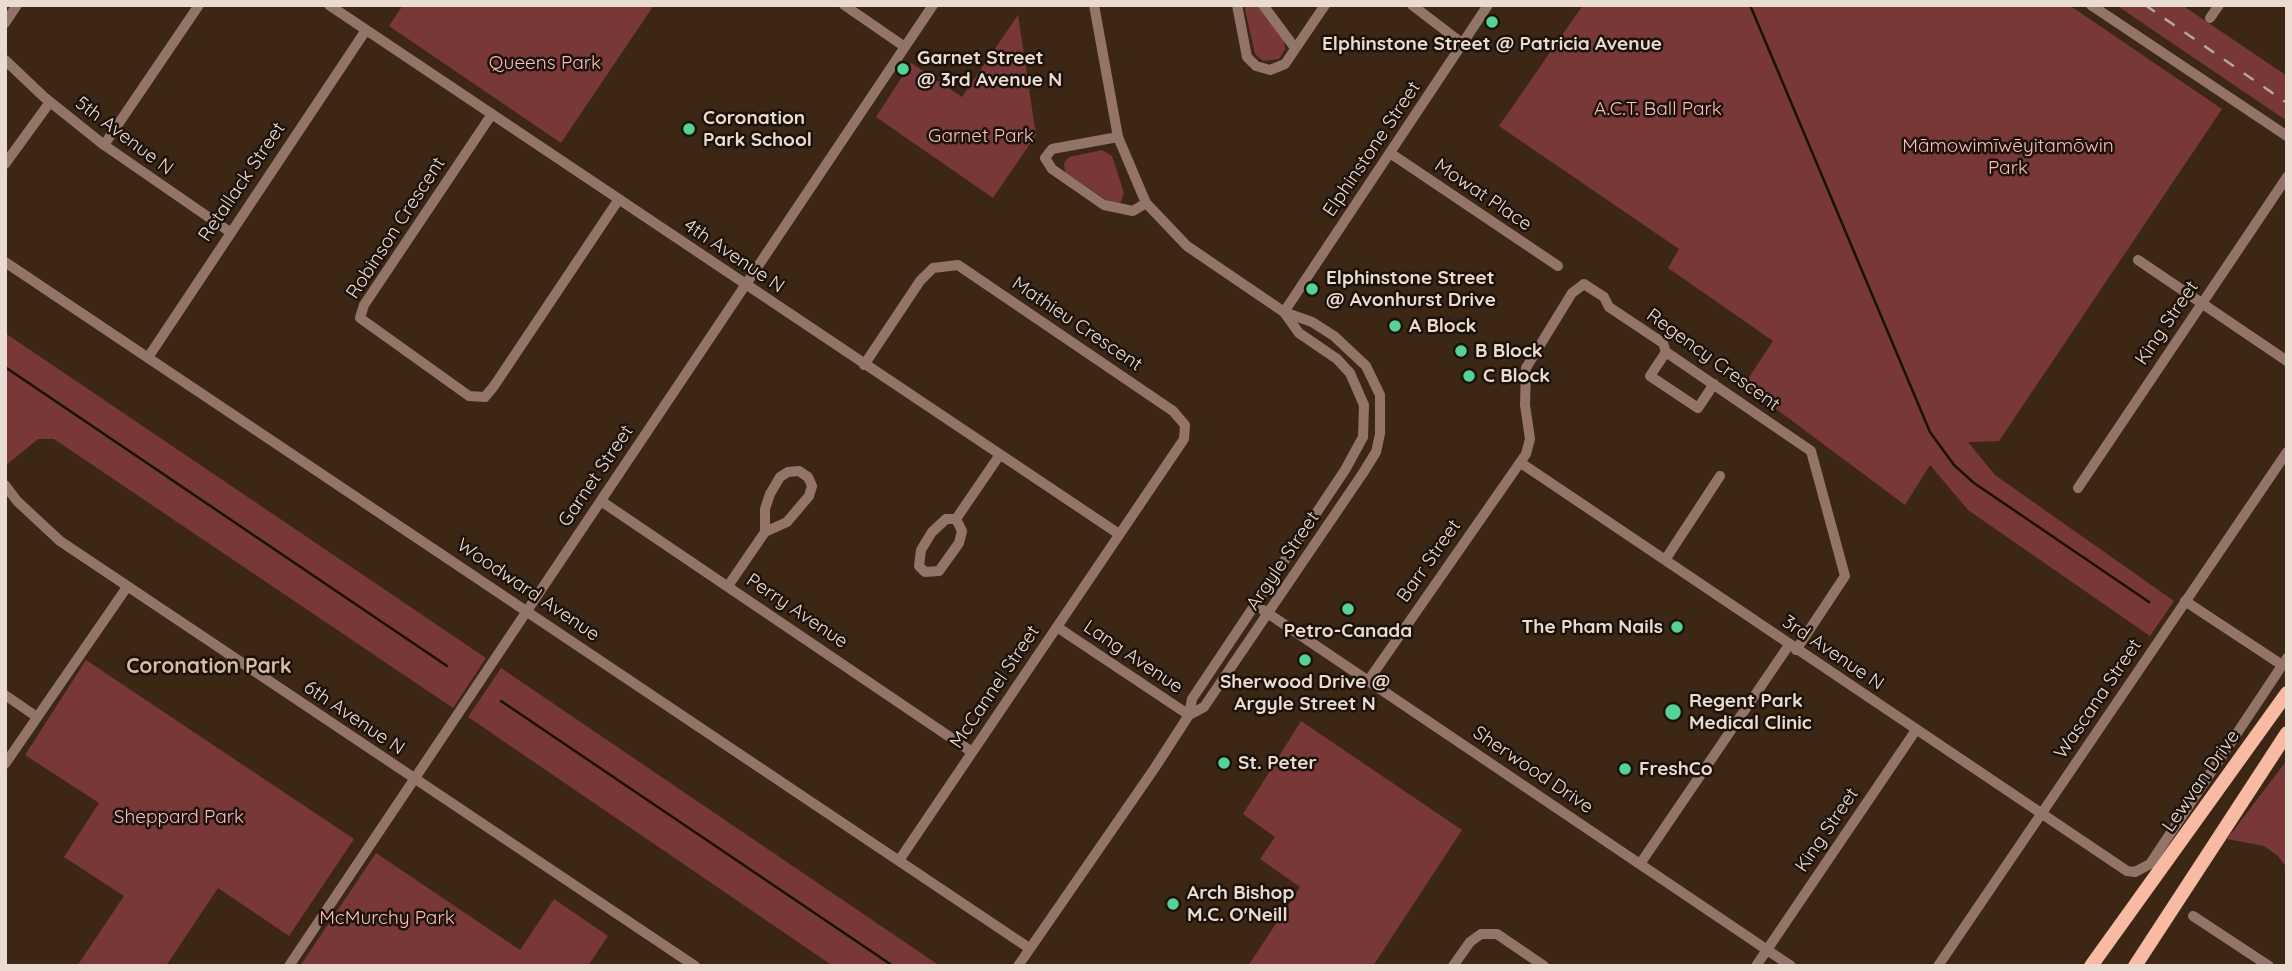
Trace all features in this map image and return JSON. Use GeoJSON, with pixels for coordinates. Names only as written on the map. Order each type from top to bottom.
{"type":"FeatureCollection","features":[{"type":"Feature","properties":{"kind":"main road","name":"Lewvan Drive"},"geometry":{"type":"LineString","coordinates":[[2091,966],[2147,892],[2287,693]]}},
{"type":"Feature","properties":{"kind":"main road"},"geometry":{"type":"LineString","coordinates":[[2135,966],[2287,733]]}},
{"type":"Feature","properties":{"kind":"street"},"geometry":{"type":"LineString","coordinates":[[5,23],[17,5]]}},
{"type":"Feature","properties":{"kind":"street"},"geometry":{"type":"LineString","coordinates":[[104,145],[199,5]]}},
{"type":"Feature","properties":{"kind":"street","name":"4th Avenue N"},"geometry":{"type":"LineString","coordinates":[[329,5],[1119,534]]}},
{"type":"Feature","properties":{"kind":"street"},"geometry":{"type":"LineString","coordinates":[[845,5],[905,47]]}},
{"type":"Feature","properties":{"kind":"street","name":"Garnet Street"},"geometry":{"type":"LineString","coordinates":[[289,966],[933,5]]}},
{"type":"Feature","properties":{"kind":"street"},"geometry":{"type":"LineString","coordinates":[[1094,5],[1118,137],[1146,203],[1187,246],[1284,312]]}},
{"type":"Feature","properties":{"kind":"street"},"geometry":{"type":"LineString","coordinates":[[1237,5],[1247,57],[1256,66],[1270,70],[1285,64],[1325,5]]}},
{"type":"Feature","properties":{"kind":"street"},"geometry":{"type":"LineString","coordinates":[[1263,5],[1295,47]]}},
{"type":"Feature","properties":{"kind":"street"},"geometry":{"type":"LineString","coordinates":[[1412,5],[1432,24],[1463,44]]}},
{"type":"Feature","properties":{"kind":"street","name":"Elphinstone Street"},"geometry":{"type":"LineString","coordinates":[[1284,312],[1488,5]]}},
{"type":"Feature","properties":{"kind":"street"},"geometry":{"type":"LineString","coordinates":[[2091,5],[2287,136]]}},
{"type":"Feature","properties":{"kind":"street"},"geometry":{"type":"LineString","coordinates":[[2210,18],[2219,5]]}},
{"type":"Feature","properties":{"kind":"street","name":"Retallack Street"},"geometry":{"type":"LineString","coordinates":[[149,356],[366,30]]}},
{"type":"Feature","properties":{"kind":"street","name":"5th Avenue N"},"geometry":{"type":"LineString","coordinates":[[5,60],[50,102],[104,145],[230,232]]}},
{"type":"Feature","properties":{"kind":"street"},"geometry":{"type":"LineString","coordinates":[[5,164],[50,102]]}},
{"type":"Feature","properties":{"kind":"street","name":"Robinson Crescent"},"geometry":{"type":"LineString","coordinates":[[492,114],[364,305],[360,318],[469,396],[485,397],[619,199]]}},
{"type":"Feature","properties":{"kind":"street"},"geometry":{"type":"LineString","coordinates":[[1118,137],[1052,149],[1045,158],[1052,169],[1104,205],[1133,211],[1146,203]]}},
{"type":"Feature","properties":{"kind":"street","name":"Mowat Place"},"geometry":{"type":"LineString","coordinates":[[1390,153],[1558,266]]}},
{"type":"Feature","properties":{"kind":"street","name":"King Street"},"geometry":{"type":"LineString","coordinates":[[2078,488],[2287,177]]}},
{"type":"Feature","properties":{"kind":"street"},"geometry":{"type":"LineString","coordinates":[[2138,260],[2287,361]]}},
{"type":"Feature","properties":{"kind":"street","name":"Woodward Avenue"},"geometry":{"type":"LineString","coordinates":[[5,262],[900,859],[1029,948]]}},
{"type":"Feature","properties":{"kind":"street","name":"Mathieu Crescent"},"geometry":{"type":"LineString","coordinates":[[864,365],[920,281],[933,268],[958,265],[1173,411],[1185,425],[1184,439],[1119,534]]}},
{"type":"Feature","properties":{"kind":"street","name":"Regency Crescent"},"geometry":{"type":"LineString","coordinates":[[1521,463],[1530,439],[1525,405],[1526,368],[1572,293],[1584,284],[1604,297],[1609,307],[1663,343],[1666,352],[1811,451],[1845,576],[1640,864]]}},
{"type":"Feature","properties":{"kind":"street","name":"Argyle Street"},"geometry":{"type":"LineString","coordinates":[[1017,966],[1189,715],[1192,699],[1357,451],[1365,422],[1364,405],[1350,373],[1337,359],[1299,333],[1284,312]]}},
{"type":"Feature","properties":{"kind":"street","name":"Argyle Street"},"geometry":{"type":"LineString","coordinates":[[1189,715],[1204,707],[1376,452],[1381,413],[1380,395],[1359,357],[1312,321],[1284,312]]}},
{"type":"Feature","properties":{"kind":"street"},"geometry":{"type":"LineString","coordinates":[[1666,352],[1650,376],[1698,408],[1714,384]]}},
{"type":"Feature","properties":{"kind":"street","name":"Wascana Street"},"geometry":{"type":"LineString","coordinates":[[1938,966],[2287,452]]}},
{"type":"Feature","properties":{"kind":"street"},"geometry":{"type":"LineString","coordinates":[[956,519],[999,456]]}},
{"type":"Feature","properties":{"kind":"street","name":"3rd Avenue N"},"geometry":{"type":"LineString","coordinates":[[1521,463],[2127,871],[2135,872],[2150,864],[2284,661]]}},
{"type":"Feature","properties":{"kind":"street","name":"Barr Street"},"geometry":{"type":"LineString","coordinates":[[1368,681],[1521,463]]}},
{"type":"Feature","properties":{"kind":"street"},"geometry":{"type":"LineString","coordinates":[[728,586],[765,533],[787,522],[809,496],[812,486],[808,477],[799,471],[788,472],[780,477],[770,494],[765,509],[765,533]]}},
{"type":"Feature","properties":{"kind":"street"},"geometry":{"type":"LineString","coordinates":[[1665,560],[1720,476]]}},
{"type":"Feature","properties":{"kind":"street","name":"6th Avenue N"},"geometry":{"type":"LineString","coordinates":[[5,485],[17,502],[60,541],[695,966]]}},
{"type":"Feature","properties":{"kind":"street","name":"Perry Avenue"},"geometry":{"type":"LineString","coordinates":[[601,500],[972,752]]}},
{"type":"Feature","properties":{"kind":"street"},"geometry":{"type":"LineString","coordinates":[[946,519],[956,519],[961,531],[954,553],[939,571],[925,572],[919,566],[919,558],[928,538],[946,519]]}},
{"type":"Feature","properties":{"kind":"street","name":"McCannel Street"},"geometry":{"type":"LineString","coordinates":[[900,859],[1119,534]]}},
{"type":"Feature","properties":{"kind":"street"},"geometry":{"type":"LineString","coordinates":[[5,764],[127,587]]}},
{"type":"Feature","properties":{"kind":"street"},"geometry":{"type":"LineString","coordinates":[[2185,601],[2284,661]]}},
{"type":"Feature","properties":{"kind":"street","name":"Sherwood Drive"},"geometry":{"type":"LineString","coordinates":[[1255,604],[1791,966]]}},
{"type":"Feature","properties":{"kind":"street","name":"Lang Avenue"},"geometry":{"type":"LineString","coordinates":[[1057,627],[1189,715]]}},
{"type":"Feature","properties":{"kind":"street"},"geometry":{"type":"LineString","coordinates":[[5,695],[37,717]]}},
{"type":"Feature","properties":{"kind":"street","name":"King Street"},"geometry":{"type":"LineString","coordinates":[[1756,966],[1916,730]]}},
{"type":"Feature","properties":{"kind":"street"},"geometry":{"type":"LineString","coordinates":[[2193,916],[2269,966]]}},
{"type":"Feature","properties":{"kind":"street"},"geometry":{"type":"LineString","coordinates":[[1453,966],[1470,942],[1481,934],[1497,934],[1544,966]]}},
{"type":"Feature","properties":{"kind":"green space","name":"Queens Park"},"geometry":{"type":"Polygon","coordinates":[[[403,5],[654,5],[561,143],[389,26],[403,5]]]}},
{"type":"Feature","properties":{"kind":"green space"},"geometry":{"type":"Polygon","coordinates":[[[1244,5],[1258,5],[1284,41],[1285,49],[1279,59],[1263,61],[1255,54],[1244,5]]]}},
{"type":"Feature","properties":{"kind":"green space"},"geometry":{"type":"Polygon","coordinates":[[[1583,5],[2069,5],[2222,109],[1999,441],[1968,442],[1995,475],[2174,601],[2150,636],[1968,510],[1930,465],[1905,505],[1744,385],[1773,341],[1668,268],[1679,249],[1499,126],[1583,5]]]}},
{"type":"Feature","properties":{"kind":"green space"},"geometry":{"type":"Polygon","coordinates":[[[2116,5],[2182,5],[2287,76],[2287,121],[2116,5]]]}},
{"type":"Feature","properties":{"kind":"green space","name":"Garnet Park"},"geometry":{"type":"Polygon","coordinates":[[[1018,15],[1036,135],[993,198],[876,117],[911,63],[962,97],[1018,15]]]}},
{"type":"Feature","properties":{"kind":"green space"},"geometry":{"type":"Polygon","coordinates":[[[1102,150],[1112,156],[1124,193],[1120,204],[1111,203],[1065,172],[1064,163],[1069,157],[1102,150]]]}},
{"type":"Feature","properties":{"kind":"green space"},"geometry":{"type":"Polygon","coordinates":[[[5,333],[486,658],[453,708],[54,439],[38,439],[5,466],[5,333]]]}},
{"type":"Feature","properties":{"kind":"green space","name":"Sheppard Park"},"geometry":{"type":"Polygon","coordinates":[[[86,660],[354,839],[289,936],[218,888],[166,966],[77,966],[124,896],[64,857],[99,803],[25,755],[86,660]]]}},
{"type":"Feature","properties":{"kind":"green space"},"geometry":{"type":"Polygon","coordinates":[[[501,668],[940,966],[833,966],[468,717],[501,668]]]}},
{"type":"Feature","properties":{"kind":"green space"},"geometry":{"type":"Polygon","coordinates":[[[1301,721],[1462,830],[1373,966],[1248,966],[1300,887],[1260,859],[1275,837],[1243,814],[1301,721]]]}},
{"type":"Feature","properties":{"kind":"green space"},"geometry":{"type":"Polygon","coordinates":[[[2287,760],[2287,868],[2278,856],[2264,846],[2227,839],[2287,760]]]}},
{"type":"Feature","properties":{"kind":"green space","name":"McMurchy Park"},"geometry":{"type":"Polygon","coordinates":[[[376,853],[520,950],[554,899],[608,936],[588,966],[300,966],[376,853]]]}},
{"type":"Feature","properties":{"kind":"waterway"},"geometry":{"type":"LineString","coordinates":[[1750,5],[1930,432],[1954,465],[1974,483],[2149,602]]}},
{"type":"Feature","properties":{"kind":"waterway"},"geometry":{"type":"LineString","coordinates":[[5,367],[447,666]]}},
{"type":"Feature","properties":{"kind":"waterway"},"geometry":{"type":"LineString","coordinates":[[501,701],[893,966]]}},
{"type":"Feature","properties":{"kind":"railway"},"geometry":{"type":"LineString","coordinates":[[2145,5],[2287,103]]}},
{"type":"Feature","properties":{"kind":"place","name":"Elphinstone Street @ Patricia Avenue"},"geometry":{"type":"Point","coordinates":[1492,22]}},
{"type":"Feature","properties":{"kind":"place","name":"Garnet Street @ 3rd Avenue N"},"geometry":{"type":"Point","coordinates":[903,69]}},
{"type":"Feature","properties":{"kind":"place","name":"Coronation Park School"},"geometry":{"type":"Point","coordinates":[689,129]}},
{"type":"Feature","properties":{"kind":"place","name":"Elphinstone Street @ Avonhurst Drive"},"geometry":{"type":"Point","coordinates":[1312,289]}},
{"type":"Feature","properties":{"kind":"place","name":"A Block"},"geometry":{"type":"Point","coordinates":[1395,326]}},
{"type":"Feature","properties":{"kind":"place","name":"B Block"},"geometry":{"type":"Point","coordinates":[1461,351]}},
{"type":"Feature","properties":{"kind":"place","name":"C Block"},"geometry":{"type":"Point","coordinates":[1469,376]}},
{"type":"Feature","properties":{"kind":"place","name":"Petro-Canada"},"geometry":{"type":"Point","coordinates":[1348,609]}},
{"type":"Feature","properties":{"kind":"place","name":"The Pham Nails"},"geometry":{"type":"Point","coordinates":[1677,627]}},
{"type":"Feature","properties":{"kind":"place","name":"Sherwood Drive @ Argyle Street N"},"geometry":{"type":"Point","coordinates":[1305,660]}},
{"type":"Feature","properties":{"kind":"place","name":"Regent Park Medical Clinic"},"geometry":{"type":"Point","coordinates":[1673,712]}},
{"type":"Feature","properties":{"kind":"place","name":"St. Peter"},"geometry":{"type":"Point","coordinates":[1224,763]}},
{"type":"Feature","properties":{"kind":"place","name":"FreshCo"},"geometry":{"type":"Point","coordinates":[1625,769]}},
{"type":"Feature","properties":{"kind":"place","name":"Arch Bishop M.C. O'Neill"},"geometry":{"type":"Point","coordinates":[1173,904]}},
{"type":"Feature","properties":{"kind":"district","name":"Coronation Park"},"geometry":{"type":"Point","coordinates":[209,667]}},
{"type":"Feature","properties":{"kind":"park label","name":"A.C.T. Ball Park"},"geometry":{"type":"Point","coordinates":[1658,109]}},
{"type":"Feature","properties":{"kind":"park label","name":"Māmowimīwēyitamōwin Park"},"geometry":{"type":"Point","coordinates":[2008,157]}}]}
